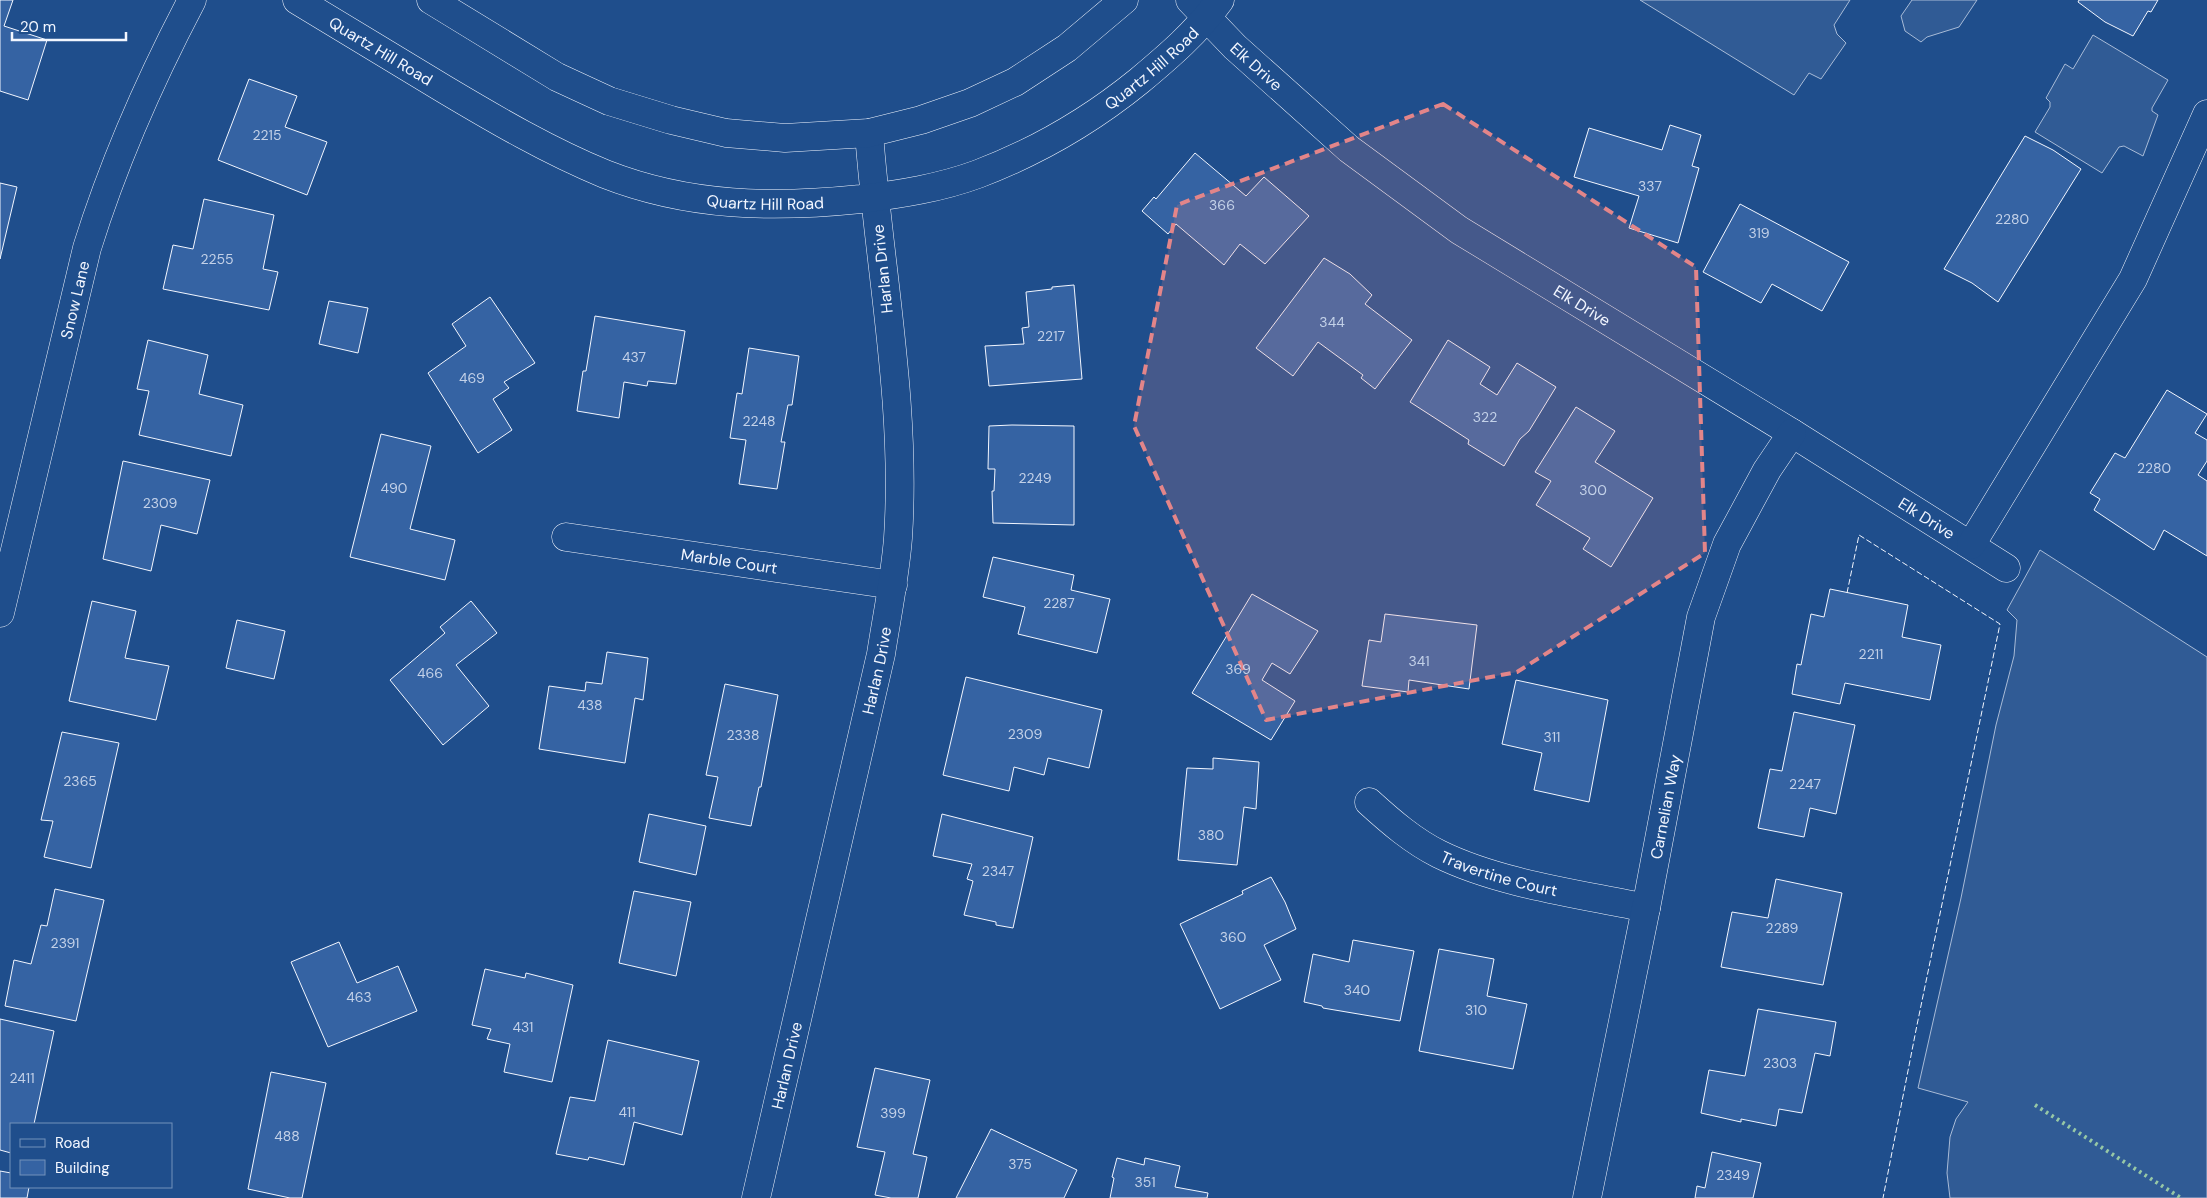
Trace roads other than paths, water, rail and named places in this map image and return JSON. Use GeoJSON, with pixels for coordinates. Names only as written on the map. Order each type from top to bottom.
{"type":"FeatureCollection","features":[{"type":"Feature","properties":{"kind":"street","name":"Snow Lane"},"geometry":{"type":"LineString","coordinates":[[0,613],[59,360],[90,238],[104,193],[124,140],[192,0]]}},
{"type":"Feature","properties":{"kind":"street","name":"Quartz Hill Road"},"geometry":{"type":"LineString","coordinates":[[297,0],[507,126],[606,174],[666,193],[731,203],[777,205],[874,197],[932,188],[976,175],[1036,148],[1112,103],[1165,59],[1205,6]]}},
{"type":"Feature","properties":{"kind":"street"},"geometry":{"type":"LineString","coordinates":[[431,0],[503,46],[583,90],[609,101],[671,120],[726,132],[785,138],[869,133],[921,120],[970,103],[1015,82],[1066,48],[1124,0]]}},
{"type":"Feature","properties":{"kind":"street","name":"Elk Drive"},"geometry":{"type":"LineString","coordinates":[[1205,6],[1235,47],[1349,148],[1443,219],[1792,433],[2006,568]]}},
{"type":"Feature","properties":{"kind":"street"},"geometry":{"type":"LineString","coordinates":[[1970,545],[2133,279],[2207,114]]}},
{"type":"Feature","properties":{"kind":"street","name":"Harlan Drive"},"geometry":{"type":"LineString","coordinates":[[756,1198],[878,664],[893,585],[898,538],[899,500],[896,395],[874,197],[869,133]]}},
{"type":"Feature","properties":{"kind":"street","name":"Carnelian Way"},"geometry":{"type":"LineString","coordinates":[[1587,1198],[1646,908],[1701,617],[1727,544],[1767,470],[1792,433]]}},
{"type":"Feature","properties":{"kind":"street","name":"Marble Court"},"geometry":{"type":"LineString","coordinates":[[566,537],[893,585]]}},
{"type":"Feature","properties":{"kind":"street","name":"Travertine Court"},"geometry":{"type":"LineString","coordinates":[[1369,802],[1400,830],[1438,854],[1465,866],[1494,876],[1646,908]]}}]}
